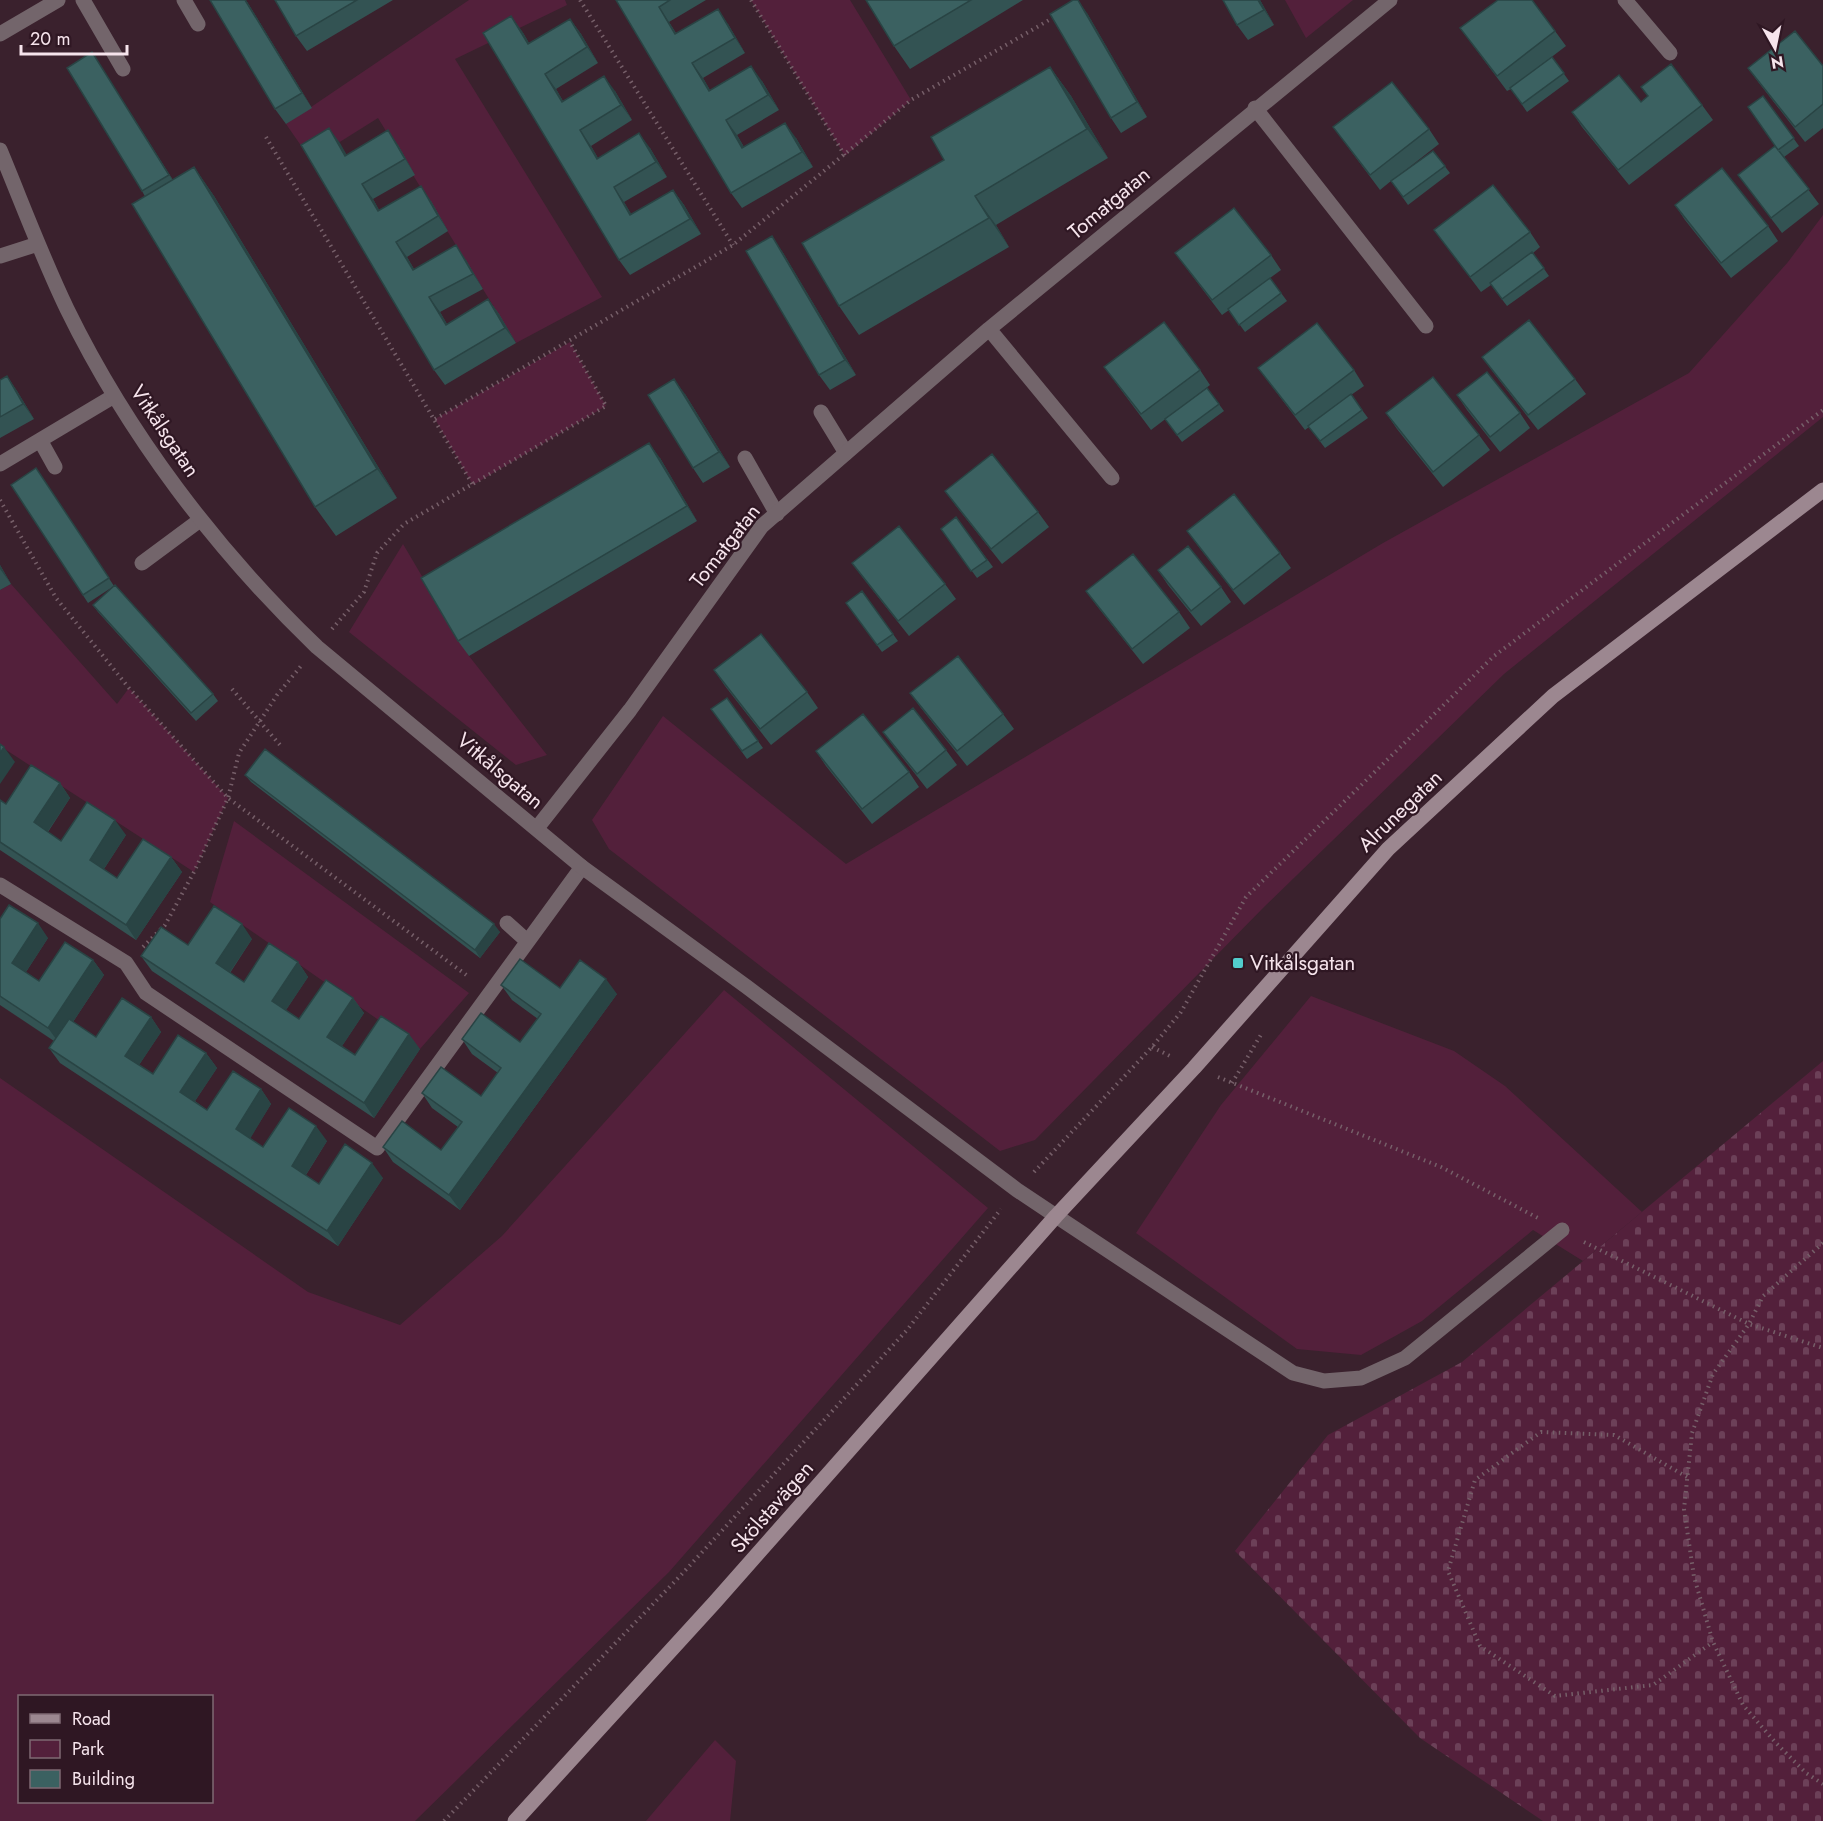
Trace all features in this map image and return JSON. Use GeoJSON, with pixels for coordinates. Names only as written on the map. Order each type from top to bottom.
{"type":"FeatureCollection","features":[{"type":"Feature","properties":{"kind":"street"},"geometry":{"type":"LineString","coordinates":[[0,34],[58,0]]}},
{"type":"Feature","properties":{"kind":"street"},"geometry":{"type":"LineString","coordinates":[[83,0],[123,69]]}},
{"type":"Feature","properties":{"kind":"street"},"geometry":{"type":"LineString","coordinates":[[184,0],[198,24]]}},
{"type":"Feature","properties":{"kind":"street","name":"Tomatgatan"},"geometry":{"type":"LineString","coordinates":[[537,828],[630,710],[762,526],[989,329],[1255,108],[1390,0]]}},
{"type":"Feature","properties":{"kind":"street"},"geometry":{"type":"LineString","coordinates":[[1625,0],[1670,53]]}},
{"type":"Feature","properties":{"kind":"street"},"geometry":{"type":"LineString","coordinates":[[1255,108],[1426,326]]}},
{"type":"Feature","properties":{"kind":"street","name":"Vitkålsgatan"},"geometry":{"type":"LineString","coordinates":[[0,150],[67,309],[114,396],[200,520],[286,617],[317,646],[582,867],[1017,1190],[1293,1373],[1324,1381],[1361,1378],[1405,1358],[1562,1230]]}},
{"type":"Feature","properties":{"kind":"street"},"geometry":{"type":"LineString","coordinates":[[0,255],[38,244]]}},
{"type":"Feature","properties":{"kind":"street"},"geometry":{"type":"LineString","coordinates":[[989,329],[1112,478]]}},
{"type":"Feature","properties":{"kind":"street"},"geometry":{"type":"LineString","coordinates":[[0,464],[114,396]]}},
{"type":"Feature","properties":{"kind":"street"},"geometry":{"type":"LineString","coordinates":[[822,412],[846,453]]}},
{"type":"Feature","properties":{"kind":"street"},"geometry":{"type":"LineString","coordinates":[[40,440],[55,467]]}},
{"type":"Feature","properties":{"kind":"street"},"geometry":{"type":"LineString","coordinates":[[745,458],[777,513]]}},
{"type":"Feature","properties":{"kind":"street","name":"Alrunegatan"},"geometry":{"type":"LineString","coordinates":[[1056,1216],[1194,1068],[1388,849],[1553,696],[1823,490]]}},
{"type":"Feature","properties":{"kind":"street"},"geometry":{"type":"LineString","coordinates":[[142,563],[200,520]]}},
{"type":"Feature","properties":{"kind":"street"},"geometry":{"type":"LineString","coordinates":[[0,885],[126,963],[146,993],[377,1148],[582,867]]}},
{"type":"Feature","properties":{"kind":"street"},"geometry":{"type":"LineString","coordinates":[[507,923],[527,941]]}},
{"type":"Feature","properties":{"kind":"street","name":"Skölstavägen"},"geometry":{"type":"LineString","coordinates":[[514,1821],[715,1602],[1056,1216]]}},
{"type":"Feature","properties":{"kind":"path"},"geometry":{"type":"LineString","coordinates":[[580,0],[734,244]]}},
{"type":"Feature","properties":{"kind":"path"},"geometry":{"type":"LineString","coordinates":[[752,0],[845,156]]}},
{"type":"Feature","properties":{"kind":"path"},"geometry":{"type":"LineString","coordinates":[[435,419],[734,244],[911,100],[1062,12]]}},
{"type":"Feature","properties":{"kind":"path"},"geometry":{"type":"LineString","coordinates":[[266,137],[473,484]]}},
{"type":"Feature","properties":{"kind":"path"},"geometry":{"type":"LineString","coordinates":[[126,963],[165,925],[194,872],[228,798],[239,753],[317,646],[364,592],[378,553],[404,524],[606,406],[570,342]]}},
{"type":"Feature","properties":{"kind":"path"},"geometry":{"type":"LineString","coordinates":[[444,1821],[681,1575],[907,1330],[1017,1190],[1152,1047],[1181,1012],[1246,897],[1494,656],[1823,410]]}},
{"type":"Feature","properties":{"kind":"path"},"geometry":{"type":"LineString","coordinates":[[0,500],[56,598],[129,688],[228,798],[490,993]]}},
{"type":"Feature","properties":{"kind":"path"},"geometry":{"type":"LineString","coordinates":[[232,689],[261,720],[280,745]]}},
{"type":"Feature","properties":{"kind":"path"},"geometry":{"type":"LineString","coordinates":[[1232,1083],[1262,1033]]}},
{"type":"Feature","properties":{"kind":"path"},"geometry":{"type":"LineString","coordinates":[[1152,1047],[1194,1068],[1441,1167],[1749,1324],[1823,1348]]}},
{"type":"Feature","properties":{"kind":"path"},"geometry":{"type":"LineString","coordinates":[[1823,1244],[1763,1296],[1749,1324],[1713,1374],[1692,1432],[1683,1509],[1694,1577],[1713,1642],[1743,1705],[1806,1773],[1823,1784]]}},
{"type":"Feature","properties":{"kind":"path"},"geometry":{"type":"LineString","coordinates":[[1687,1477],[1614,1435],[1541,1432],[1475,1480],[1448,1571],[1480,1646],[1555,1696],[1653,1685],[1713,1642]]}},
{"type":"Feature","properties":{"kind":"green space"},"geometry":{"type":"Polygon","coordinates":[[[469,0],[565,0],[567,5],[455,59],[602,297],[516,343],[378,118],[311,160],[286,124],[469,0]]]}},
{"type":"Feature","properties":{"kind":"green space"},"geometry":{"type":"Polygon","coordinates":[[[751,0],[850,0],[911,100],[845,156],[751,0]]]}},
{"type":"Feature","properties":{"kind":"green space"},"geometry":{"type":"Polygon","coordinates":[[[1285,0],[1353,0],[1306,38],[1285,0]]]}},
{"type":"Feature","properties":{"kind":"green space"},"geometry":{"type":"Polygon","coordinates":[[[1823,215],[1823,417],[1504,674],[1265,906],[1035,1140],[1000,1151],[609,849],[592,820],[663,716],[846,864],[1383,543],[1689,373],[1788,262],[1823,215]]]}},
{"type":"Feature","properties":{"kind":"green space"},"geometry":{"type":"Polygon","coordinates":[[[570,342],[606,406],[473,485],[435,419],[570,342]]]}},
{"type":"Feature","properties":{"kind":"green space"},"geometry":{"type":"Polygon","coordinates":[[[403,544],[469,656],[547,755],[516,765],[349,632],[403,544]]]}},
{"type":"Feature","properties":{"kind":"green space"},"geometry":{"type":"Polygon","coordinates":[[[11,584],[117,704],[129,688],[228,798],[194,872],[0,746],[0,590],[11,584]]]}},
{"type":"Feature","properties":{"kind":"green space"},"geometry":{"type":"Polygon","coordinates":[[[234,821],[469,993],[420,1049],[210,902],[234,821]]]}},
{"type":"Feature","properties":{"kind":"green space"},"geometry":{"type":"Polygon","coordinates":[[[724,990],[988,1208],[669,1572],[415,1821],[0,1821],[0,1078],[308,1292],[400,1325],[502,1236],[724,990]]]}},
{"type":"Feature","properties":{"kind":"green space"},"geometry":{"type":"Polygon","coordinates":[[[1311,996],[1454,1051],[1505,1086],[1642,1212],[1583,1261],[1533,1230],[1422,1321],[1361,1355],[1297,1349],[1136,1233],[1221,1105],[1311,996]]]}},
{"type":"Feature","properties":{"kind":"green space"},"geometry":{"type":"Polygon","coordinates":[[[1823,1061],[1823,1821],[1543,1821],[1420,1738],[1235,1551],[1328,1435],[1462,1362],[1823,1061]]]}},
{"type":"Feature","properties":{"kind":"green space"},"geometry":{"type":"Polygon","coordinates":[[[715,1740],[736,1761],[730,1821],[646,1821],[715,1740]]]}},
{"type":"Feature","properties":{"kind":"building"},"geometry":{"type":"Polygon","coordinates":[[[210,0],[245,0],[302,93],[275,109],[210,0]]]}},
{"type":"Feature","properties":{"kind":"building"},"geometry":{"type":"Polygon","coordinates":[[[275,0],[357,0],[296,36],[275,0]]]}},
{"type":"Feature","properties":{"kind":"building"},"geometry":{"type":"Polygon","coordinates":[[[616,0],[670,0],[659,7],[675,34],[718,9],[735,38],[692,63],[709,91],[751,66],[768,95],[726,120],[742,148],[785,123],[802,152],[731,193],[616,0]]]}},
{"type":"Feature","properties":{"kind":"building"},"geometry":{"type":"Polygon","coordinates":[[[866,0],[971,0],[894,46],[866,0]]]}},
{"type":"Feature","properties":{"kind":"building"},"geometry":{"type":"Polygon","coordinates":[[[1073,0],[1078,0],[1137,102],[1111,118],[1050,14],[1073,0]]]}},
{"type":"Feature","properties":{"kind":"building"},"geometry":{"type":"Polygon","coordinates":[[[1223,0],[1258,0],[1264,10],[1237,25],[1223,0]]]}},
{"type":"Feature","properties":{"kind":"building"},"geometry":{"type":"Polygon","coordinates":[[[1498,0],[1532,0],[1555,31],[1497,76],[1460,28],[1498,0]]]}},
{"type":"Feature","properties":{"kind":"building"},"geometry":{"type":"Polygon","coordinates":[[[511,16],[528,44],[570,19],[587,47],[545,74],[562,102],[604,76],[621,105],[580,130],[597,159],[639,133],[656,162],[614,187],[630,215],[673,190],[690,219],[619,260],[483,33],[511,16]]]}},
{"type":"Feature","properties":{"kind":"building"},"geometry":{"type":"Polygon","coordinates":[[[1795,31],[1823,66],[1823,104],[1795,127],[1748,68],[1795,31]]]}},
{"type":"Feature","properties":{"kind":"building"},"geometry":{"type":"Polygon","coordinates":[[[92,52],[169,175],[142,191],[67,68],[92,52]]]}},
{"type":"Feature","properties":{"kind":"building"},"geometry":{"type":"Polygon","coordinates":[[[1552,57],[1564,73],[1522,104],[1510,88],[1552,57]]]}},
{"type":"Feature","properties":{"kind":"building"},"geometry":{"type":"Polygon","coordinates":[[[1671,64],[1702,105],[1618,170],[1572,112],[1619,75],[1641,102],[1648,96],[1641,87],[1671,64]]]}},
{"type":"Feature","properties":{"kind":"building"},"geometry":{"type":"Polygon","coordinates":[[[1050,67],[1087,129],[975,196],[989,218],[839,306],[802,243],[944,160],[931,137],[1050,67]]]}},
{"type":"Feature","properties":{"kind":"building"},"geometry":{"type":"Polygon","coordinates":[[[1392,82],[1429,129],[1370,175],[1333,127],[1392,82]]]}},
{"type":"Feature","properties":{"kind":"building"},"geometry":{"type":"Polygon","coordinates":[[[1763,96],[1794,138],[1778,150],[1748,107],[1763,96]]]}},
{"type":"Feature","properties":{"kind":"building"},"geometry":{"type":"Polygon","coordinates":[[[329,128],[345,156],[388,130],[405,159],[362,184],[378,211],[421,186],[438,216],[396,242],[413,270],[456,245],[473,274],[429,297],[446,325],[488,299],[505,328],[434,370],[301,145],[329,128]]]}},
{"type":"Feature","properties":{"kind":"building"},"geometry":{"type":"Polygon","coordinates":[[[1775,146],[1809,189],[1771,218],[1738,175],[1775,146]]]}},
{"type":"Feature","properties":{"kind":"building"},"geometry":{"type":"Polygon","coordinates":[[[1433,151],[1445,166],[1403,197],[1391,181],[1433,151]]]}},
{"type":"Feature","properties":{"kind":"building"},"geometry":{"type":"Polygon","coordinates":[[[194,167],[377,469],[315,507],[132,204],[194,167]]]}},
{"type":"Feature","properties":{"kind":"building"},"geometry":{"type":"Polygon","coordinates":[[[1722,168],[1768,226],[1721,263],[1675,205],[1722,168]]]}},
{"type":"Feature","properties":{"kind":"building"},"geometry":{"type":"Polygon","coordinates":[[[1493,185],[1530,232],[1470,277],[1434,230],[1493,185]]]}},
{"type":"Feature","properties":{"kind":"building"},"geometry":{"type":"Polygon","coordinates":[[[1234,208],[1271,255],[1212,300],[1175,253],[1234,208]]]}},
{"type":"Feature","properties":{"kind":"building"},"geometry":{"type":"Polygon","coordinates":[[[772,236],[845,360],[819,375],[746,251],[772,236]]]}},
{"type":"Feature","properties":{"kind":"building"},"geometry":{"type":"Polygon","coordinates":[[[1532,252],[1544,268],[1502,299],[1490,283],[1532,252]]]}},
{"type":"Feature","properties":{"kind":"building"},"geometry":{"type":"Polygon","coordinates":[[[1270,278],[1281,293],[1239,325],[1228,309],[1270,278]]]}},
{"type":"Feature","properties":{"kind":"building"},"geometry":{"type":"Polygon","coordinates":[[[1529,320],[1575,379],[1528,415],[1482,357],[1529,320]]]}},
{"type":"Feature","properties":{"kind":"building"},"geometry":{"type":"Polygon","coordinates":[[[1164,322],[1200,370],[1141,414],[1104,367],[1164,322]]]}},
{"type":"Feature","properties":{"kind":"building"},"geometry":{"type":"Polygon","coordinates":[[[1317,323],[1354,370],[1295,415],[1258,368],[1317,323]]]}},
{"type":"Feature","properties":{"kind":"building"},"geometry":{"type":"Polygon","coordinates":[[[1487,372],[1520,413],[1490,437],[1457,395],[1487,372]]]}},
{"type":"Feature","properties":{"kind":"building"},"geometry":{"type":"Polygon","coordinates":[[[7,376],[23,404],[0,417],[0,380],[7,376]]]}},
{"type":"Feature","properties":{"kind":"building"},"geometry":{"type":"Polygon","coordinates":[[[1433,377],[1479,435],[1433,472],[1386,413],[1433,377]]]}},
{"type":"Feature","properties":{"kind":"building"},"geometry":{"type":"Polygon","coordinates":[[[674,379],[719,452],[693,468],[648,395],[674,379]]]}},
{"type":"Feature","properties":{"kind":"building"},"geometry":{"type":"Polygon","coordinates":[[[1207,388],[1219,404],[1177,435],[1165,419],[1207,388]]]}},
{"type":"Feature","properties":{"kind":"building"},"geometry":{"type":"Polygon","coordinates":[[[1351,394],[1362,410],[1320,441],[1308,426],[1351,394]]]}},
{"type":"Feature","properties":{"kind":"building"},"geometry":{"type":"Polygon","coordinates":[[[649,443],[687,506],[458,641],[421,578],[649,443]]]}},
{"type":"Feature","properties":{"kind":"building"},"geometry":{"type":"Polygon","coordinates":[[[992,454],[1038,512],[991,549],[945,491],[992,454]]]}},
{"type":"Feature","properties":{"kind":"building"},"geometry":{"type":"Polygon","coordinates":[[[36,468],[109,578],[83,595],[11,485],[36,468]]]}},
{"type":"Feature","properties":{"kind":"building"},"geometry":{"type":"Polygon","coordinates":[[[1234,494],[1280,553],[1233,590],[1187,531],[1234,494]]]}},
{"type":"Feature","properties":{"kind":"building"},"geometry":{"type":"Polygon","coordinates":[[[956,517],[987,560],[971,571],[941,529],[956,517]]]}},
{"type":"Feature","properties":{"kind":"building"},"geometry":{"type":"Polygon","coordinates":[[[899,526],[945,584],[898,621],[852,563],[899,526]]]}},
{"type":"Feature","properties":{"kind":"building"},"geometry":{"type":"Polygon","coordinates":[[[1188,546],[1221,587],[1191,611],[1158,570],[1188,546]]]}},
{"type":"Feature","properties":{"kind":"building"},"geometry":{"type":"Polygon","coordinates":[[[1133,554],[1179,612],[1132,649],[1086,591],[1133,554]]]}},
{"type":"Feature","properties":{"kind":"building"},"geometry":{"type":"Polygon","coordinates":[[[115,585],[213,694],[191,713],[93,605],[115,585]]]}},
{"type":"Feature","properties":{"kind":"building"},"geometry":{"type":"Polygon","coordinates":[[[862,591],[893,634],[877,645],[846,603],[862,591]]]}},
{"type":"Feature","properties":{"kind":"building"},"geometry":{"type":"Polygon","coordinates":[[[761,634],[807,692],[760,729],[714,670],[761,634]]]}},
{"type":"Feature","properties":{"kind":"building"},"geometry":{"type":"Polygon","coordinates":[[[958,656],[1003,714],[957,751],[910,693],[958,656]]]}},
{"type":"Feature","properties":{"kind":"building"},"geometry":{"type":"Polygon","coordinates":[[[727,698],[758,741],[742,751],[711,709],[727,698]]]}},
{"type":"Feature","properties":{"kind":"building"},"geometry":{"type":"Polygon","coordinates":[[[913,708],[946,750],[917,774],[883,732],[913,708]]]}},
{"type":"Feature","properties":{"kind":"building"},"geometry":{"type":"Polygon","coordinates":[[[863,714],[909,772],[862,809],[816,751],[863,714]]]}},
{"type":"Feature","properties":{"kind":"building"},"geometry":{"type":"Polygon","coordinates":[[[265,749],[494,924],[475,950],[245,775],[265,749]]]}},
{"type":"Feature","properties":{"kind":"building"},"geometry":{"type":"Polygon","coordinates":[[[31,765],[60,783],[34,822],[61,841],[87,802],[115,820],[90,860],[117,878],[143,839],[171,857],[126,925],[0,842],[0,800],[6,804],[31,765]]]}},
{"type":"Feature","properties":{"kind":"building"},"geometry":{"type":"Polygon","coordinates":[[[9,905],[38,923],[12,963],[39,981],[65,942],[93,960],[48,1028],[0,996],[0,919],[9,905]]]}},
{"type":"Feature","properties":{"kind":"building"},"geometry":{"type":"Polygon","coordinates":[[[214,906],[242,924],[216,963],[244,982],[269,943],[298,962],[272,1001],[299,1019],[326,980],[353,998],[327,1037],[355,1055],[381,1016],[409,1034],[364,1103],[141,956],[161,927],[188,945],[214,906]]]}},
{"type":"Feature","properties":{"kind":"building"},"geometry":{"type":"Polygon","coordinates":[[[520,959],[560,988],[580,960],[606,979],[449,1195],[383,1147],[402,1121],[441,1150],[462,1122],[422,1093],[441,1067],[481,1096],[501,1068],[462,1039],[481,1013],[520,1042],[541,1014],[501,985],[520,959]]]}},
{"type":"Feature","properties":{"kind":"building"},"geometry":{"type":"Polygon","coordinates":[[[122,998],[151,1017],[125,1056],[153,1074],[178,1035],[206,1053],[180,1092],[207,1110],[233,1071],[261,1089],[236,1129],[263,1147],[289,1108],[316,1126],[292,1166],[319,1184],[345,1144],[372,1163],[327,1231],[49,1048],[69,1019],[96,1037],[122,998]]]}},
{"type":"Feature","properties":{"kind":"place","name":"Vitkålsgatan"},"geometry":{"type":"Point","coordinates":[1238,963]}}]}
